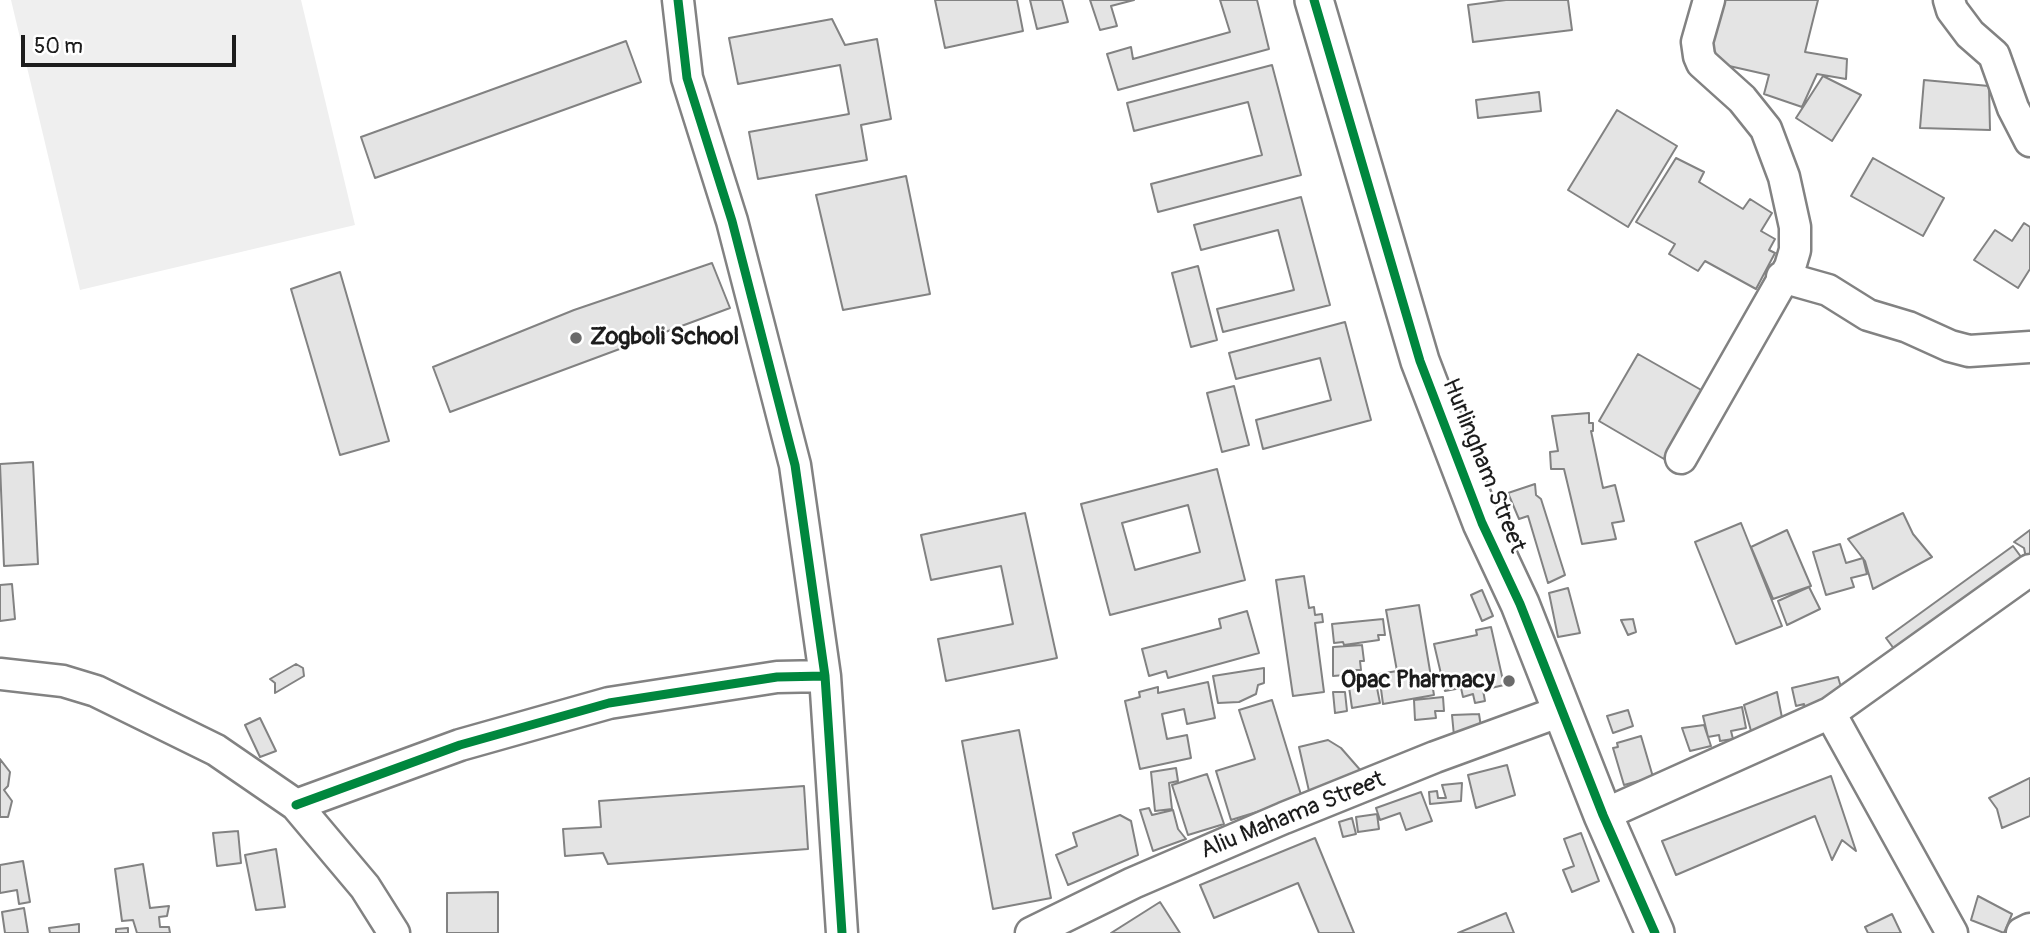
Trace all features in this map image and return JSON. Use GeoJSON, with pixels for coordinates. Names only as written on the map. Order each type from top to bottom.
{"type":"FeatureCollection","features":[{"type":"Feature","properties":{"kind":"street"},"geometry":{"type":"LineString","coordinates":[[678,0],[687,78],[732,221],[794,465],[825,676],[842,933]]}},
{"type":"Feature","properties":{"kind":"street","name":"Hurlingham Street"},"geometry":{"type":"LineString","coordinates":[[1314,0],[1420,361],[1482,523],[1520,604],[1603,815],[1655,933]]}},
{"type":"Feature","properties":{"kind":"street"},"geometry":{"type":"LineString","coordinates":[[1681,458],[1782,277],[1790,268],[1795,250],[1795,228],[1784,177],[1766,129],[1742,99],[1702,63],[1697,42],[1709,0]]}},
{"type":"Feature","properties":{"kind":"street"},"geometry":{"type":"LineString","coordinates":[[1949,0],[1952,10],[1970,34],[1994,55],[2013,108],[2030,141]]}},
{"type":"Feature","properties":{"kind":"street"},"geometry":{"type":"LineString","coordinates":[[1782,277],[1828,290],[1868,315],[1908,327],[1950,346],[1969,351],[2030,347]]}},
{"type":"Feature","properties":{"kind":"street"},"geometry":{"type":"LineString","coordinates":[[1603,815],[1830,713],[2030,570]]}},
{"type":"Feature","properties":{"kind":"street"},"geometry":{"type":"LineString","coordinates":[[0,674],[63,681],[96,691],[216,750],[296,806],[365,887],[394,933]]}},
{"type":"Feature","properties":{"kind":"street"},"geometry":{"type":"LineString","coordinates":[[296,806],[460,745],[609,703],[777,677],[825,676]]}},
{"type":"Feature","properties":{"kind":"street","name":"Aliu Mahama Street"},"geometry":{"type":"LineString","coordinates":[[1031,933],[1133,883],[1284,818],[1435,757],[1561,711]]}},
{"type":"Feature","properties":{"kind":"street"},"geometry":{"type":"LineString","coordinates":[[1830,713],[1951,933]]}},
{"type":"Feature","properties":{"kind":"street"},"geometry":{"type":"LineString","coordinates":[[2022,933],[2030,929]]}},
{"type":"Feature","properties":{"kind":"shaded area"},"geometry":{"type":"Polygon","coordinates":[[[11,0],[301,0],[355,225],[80,290],[11,0]]]}},
{"type":"Feature","properties":{"kind":"building"},"geometry":{"type":"Polygon","coordinates":[[[935,0],[1017,0],[1023,31],[945,48],[935,0]]]}},
{"type":"Feature","properties":{"kind":"building"},"geometry":{"type":"Polygon","coordinates":[[[1030,0],[1062,0],[1068,22],[1037,29],[1030,0]]]}},
{"type":"Feature","properties":{"kind":"building"},"geometry":{"type":"Polygon","coordinates":[[[1090,0],[1134,0],[1111,6],[1117,26],[1100,30],[1090,0]]]}},
{"type":"Feature","properties":{"kind":"building"},"geometry":{"type":"Polygon","coordinates":[[[1220,0],[1257,0],[1269,49],[1118,90],[1107,54],[1131,47],[1133,59],[1230,32],[1220,0]]]}},
{"type":"Feature","properties":{"kind":"building"},"geometry":{"type":"Polygon","coordinates":[[[1506,0],[1568,0],[1572,30],[1473,42],[1468,5],[1506,0]]]}},
{"type":"Feature","properties":{"kind":"building"},"geometry":{"type":"Polygon","coordinates":[[[1722,0],[1818,0],[1805,52],[1847,59],[1846,79],[1817,74],[1802,107],[1764,94],[1769,75],[1707,61],[1722,0]]]}},
{"type":"Feature","properties":{"kind":"building"},"geometry":{"type":"Polygon","coordinates":[[[832,19],[845,45],[877,39],[891,119],[861,125],[867,160],[758,179],[749,132],[849,114],[840,65],[738,84],[729,38],[832,19]]]}},
{"type":"Feature","properties":{"kind":"building"},"geometry":{"type":"Polygon","coordinates":[[[626,41],[641,82],[375,178],[361,137],[626,41]]]}},
{"type":"Feature","properties":{"kind":"building"},"geometry":{"type":"Polygon","coordinates":[[[1272,65],[1301,175],[1158,212],[1151,184],[1262,155],[1248,102],[1134,131],[1127,103],[1272,65]]]}},
{"type":"Feature","properties":{"kind":"building"},"geometry":{"type":"Polygon","coordinates":[[[1823,76],[1861,95],[1832,141],[1796,118],[1823,76]]]}},
{"type":"Feature","properties":{"kind":"building"},"geometry":{"type":"Polygon","coordinates":[[[1924,80],[1989,86],[1990,130],[1920,128],[1924,80]]]}},
{"type":"Feature","properties":{"kind":"building"},"geometry":{"type":"Polygon","coordinates":[[[1539,92],[1541,111],[1478,118],[1476,100],[1539,92]]]}},
{"type":"Feature","properties":{"kind":"building"},"geometry":{"type":"Polygon","coordinates":[[[1617,110],[1677,146],[1628,227],[1568,190],[1617,110]]]}},
{"type":"Feature","properties":{"kind":"building"},"geometry":{"type":"Polygon","coordinates":[[[1676,158],[1704,172],[1699,182],[1743,209],[1750,199],[1772,213],[1761,231],[1775,239],[1769,250],[1775,253],[1756,289],[1705,261],[1698,271],[1669,254],[1675,244],[1636,222],[1676,158]]]}},
{"type":"Feature","properties":{"kind":"building"},"geometry":{"type":"Polygon","coordinates":[[[1873,158],[1944,198],[1923,236],[1851,196],[1873,158]]]}},
{"type":"Feature","properties":{"kind":"building"},"geometry":{"type":"Polygon","coordinates":[[[906,176],[930,294],[843,310],[816,195],[906,176]]]}},
{"type":"Feature","properties":{"kind":"building"},"geometry":{"type":"Polygon","coordinates":[[[1301,197],[1330,305],[1223,332],[1217,309],[1294,290],[1278,230],[1201,250],[1194,225],[1301,197]]]}},
{"type":"Feature","properties":{"kind":"building"},"geometry":{"type":"Polygon","coordinates":[[[2024,223],[2030,227],[2030,269],[2018,288],[1974,260],[1995,230],[2012,241],[2024,223]]]}},
{"type":"Feature","properties":{"kind":"building","name":"Zogboli School"},"geometry":{"type":"Polygon","coordinates":[[[712,263],[730,308],[450,412],[433,367],[574,310],[712,263]]]}},
{"type":"Feature","properties":{"kind":"building"},"geometry":{"type":"Polygon","coordinates":[[[1198,266],[1217,340],[1191,347],[1172,273],[1198,266]]]}},
{"type":"Feature","properties":{"kind":"building"},"geometry":{"type":"Polygon","coordinates":[[[340,272],[389,441],[340,455],[291,289],[340,272]]]}},
{"type":"Feature","properties":{"kind":"building"},"geometry":{"type":"Polygon","coordinates":[[[1345,322],[1371,420],[1263,449],[1256,420],[1331,400],[1320,358],[1236,379],[1229,353],[1345,322]]]}},
{"type":"Feature","properties":{"kind":"building"},"geometry":{"type":"Polygon","coordinates":[[[1638,354],[1703,391],[1664,459],[1599,421],[1638,354]]]}},
{"type":"Feature","properties":{"kind":"building"},"geometry":{"type":"Polygon","coordinates":[[[1234,386],[1249,445],[1222,452],[1207,393],[1234,386]]]}},
{"type":"Feature","properties":{"kind":"building"},"geometry":{"type":"Polygon","coordinates":[[[1589,413],[1603,488],[1615,485],[1624,521],[1612,523],[1616,539],[1582,544],[1564,469],[1551,469],[1550,452],[1558,451],[1552,416],[1589,413]]]}},
{"type":"Feature","properties":{"kind":"building"},"geometry":{"type":"Polygon","coordinates":[[[33,462],[38,564],[4,566],[0,464],[33,462]]]}},
{"type":"Feature","properties":{"kind":"building"},"geometry":{"type":"Polygon","coordinates":[[[1217,469],[1245,580],[1110,615],[1081,504],[1217,469]],[[1188,505],[1122,523],[1135,570],[1200,552],[1188,505]]]}},
{"type":"Feature","properties":{"kind":"building"},"geometry":{"type":"Polygon","coordinates":[[[1535,484],[1536,495],[1541,499],[1565,575],[1548,583],[1528,516],[1519,519],[1508,493],[1535,484]]]}},
{"type":"Feature","properties":{"kind":"building"},"geometry":{"type":"Polygon","coordinates":[[[1025,513],[1057,658],[946,681],[938,639],[1013,624],[1001,566],[931,580],[921,535],[1025,513]]]}},
{"type":"Feature","properties":{"kind":"building"},"geometry":{"type":"Polygon","coordinates":[[[1903,513],[1913,534],[1932,557],[1873,589],[1865,561],[1848,539],[1903,513]]]}},
{"type":"Feature","properties":{"kind":"building"},"geometry":{"type":"Polygon","coordinates":[[[1741,523],[1782,626],[1736,644],[1695,542],[1741,523]]]}},
{"type":"Feature","properties":{"kind":"building"},"geometry":{"type":"Polygon","coordinates":[[[1787,530],[1811,586],[1773,599],[1751,547],[1787,530]]]}},
{"type":"Feature","properties":{"kind":"building"},"geometry":{"type":"Polygon","coordinates":[[[2030,530],[2030,561],[2027,563],[2024,548],[2014,542],[2030,530]]]}},
{"type":"Feature","properties":{"kind":"building"},"geometry":{"type":"Polygon","coordinates":[[[1840,544],[1846,563],[1863,558],[1867,574],[1851,578],[1854,587],[1826,595],[1813,552],[1840,544]]]}},
{"type":"Feature","properties":{"kind":"building"},"geometry":{"type":"Polygon","coordinates":[[[2013,546],[2027,565],[1900,657],[1886,638],[2013,546]]]}},
{"type":"Feature","properties":{"kind":"building"},"geometry":{"type":"Polygon","coordinates":[[[1304,576],[1309,608],[1314,607],[1315,615],[1322,614],[1323,622],[1315,623],[1324,692],[1293,696],[1276,580],[1304,576]]]}},
{"type":"Feature","properties":{"kind":"building"},"geometry":{"type":"Polygon","coordinates":[[[12,584],[15,619],[0,621],[0,585],[12,584]]]}},
{"type":"Feature","properties":{"kind":"building"},"geometry":{"type":"Polygon","coordinates":[[[1809,587],[1820,609],[1787,625],[1778,601],[1809,587]]]}},
{"type":"Feature","properties":{"kind":"building"},"geometry":{"type":"Polygon","coordinates":[[[1568,588],[1580,633],[1558,637],[1549,593],[1568,588]]]}},
{"type":"Feature","properties":{"kind":"building"},"geometry":{"type":"Polygon","coordinates":[[[1482,590],[1493,616],[1482,621],[1471,595],[1482,590]]]}},
{"type":"Feature","properties":{"kind":"building"},"geometry":{"type":"Polygon","coordinates":[[[1419,605],[1434,695],[1383,704],[1379,674],[1397,671],[1386,610],[1419,605]]]}},
{"type":"Feature","properties":{"kind":"building"},"geometry":{"type":"Polygon","coordinates":[[[1247,611],[1259,653],[1168,678],[1166,671],[1149,676],[1142,649],[1221,628],[1219,619],[1247,611]]]}},
{"type":"Feature","properties":{"kind":"building"},"geometry":{"type":"Polygon","coordinates":[[[1383,619],[1385,635],[1378,635],[1379,640],[1344,645],[1343,642],[1334,643],[1332,624],[1383,619]]]}},
{"type":"Feature","properties":{"kind":"building"},"geometry":{"type":"Polygon","coordinates":[[[1633,619],[1636,632],[1628,635],[1621,620],[1633,619]]]}},
{"type":"Feature","properties":{"kind":"building"},"geometry":{"type":"Polygon","coordinates":[[[1491,627],[1504,685],[1483,690],[1485,701],[1475,703],[1473,694],[1463,697],[1461,688],[1445,691],[1434,644],[1477,635],[1476,630],[1491,627]]]}},
{"type":"Feature","properties":{"kind":"building"},"geometry":{"type":"Polygon","coordinates":[[[1362,645],[1364,661],[1360,661],[1361,670],[1356,670],[1357,674],[1333,676],[1333,647],[1362,645]]]}},
{"type":"Feature","properties":{"kind":"building"},"geometry":{"type":"Polygon","coordinates":[[[296,664],[303,668],[304,676],[275,693],[275,683],[270,679],[296,664]]]}},
{"type":"Feature","properties":{"kind":"building"},"geometry":{"type":"Polygon","coordinates":[[[1264,668],[1264,683],[1258,685],[1256,694],[1239,702],[1218,703],[1213,676],[1264,668]]]}},
{"type":"Feature","properties":{"kind":"building"},"geometry":{"type":"Polygon","coordinates":[[[1838,677],[1843,694],[1822,699],[1823,704],[1806,714],[1804,704],[1796,706],[1792,688],[1838,677]]]}},
{"type":"Feature","properties":{"kind":"building"},"geometry":{"type":"Polygon","coordinates":[[[1208,682],[1215,718],[1187,724],[1184,709],[1162,714],[1167,739],[1187,735],[1191,758],[1140,769],[1125,701],[1140,697],[1139,692],[1158,687],[1158,693],[1208,682]]]}},
{"type":"Feature","properties":{"kind":"building"},"geometry":{"type":"Polygon","coordinates":[[[1376,683],[1380,703],[1352,708],[1349,687],[1376,683]]]}},
{"type":"Feature","properties":{"kind":"building"},"geometry":{"type":"Polygon","coordinates":[[[1333,692],[1345,692],[1347,711],[1335,713],[1333,692]]]}},
{"type":"Feature","properties":{"kind":"building"},"geometry":{"type":"Polygon","coordinates":[[[1777,692],[1784,728],[1751,731],[1744,705],[1777,692]]]}},
{"type":"Feature","properties":{"kind":"building"},"geometry":{"type":"Polygon","coordinates":[[[1443,697],[1444,711],[1435,711],[1436,718],[1415,720],[1414,700],[1443,697]]]}},
{"type":"Feature","properties":{"kind":"building"},"geometry":{"type":"Polygon","coordinates":[[[1272,700],[1302,798],[1231,820],[1216,771],[1255,759],[1239,710],[1272,700]]]}},
{"type":"Feature","properties":{"kind":"building"},"geometry":{"type":"Polygon","coordinates":[[[1742,707],[1746,728],[1731,731],[1733,739],[1720,741],[1719,735],[1708,737],[1703,716],[1742,707]]]}},
{"type":"Feature","properties":{"kind":"building"},"geometry":{"type":"Polygon","coordinates":[[[1628,710],[1633,726],[1613,733],[1607,716],[1628,710]]]}},
{"type":"Feature","properties":{"kind":"building"},"geometry":{"type":"Polygon","coordinates":[[[1479,714],[1481,727],[1454,736],[1452,715],[1479,714]]]}},
{"type":"Feature","properties":{"kind":"building"},"geometry":{"type":"Polygon","coordinates":[[[260,718],[276,751],[260,757],[245,725],[260,718]]]}},
{"type":"Feature","properties":{"kind":"building"},"geometry":{"type":"Polygon","coordinates":[[[1704,725],[1711,746],[1690,751],[1682,728],[1704,725]]]}},
{"type":"Feature","properties":{"kind":"building"},"geometry":{"type":"Polygon","coordinates":[[[1019,730],[1051,898],[993,909],[962,741],[1019,730]]]}},
{"type":"Feature","properties":{"kind":"building"},"geometry":{"type":"Polygon","coordinates":[[[1641,736],[1653,777],[1624,785],[1613,748],[1618,747],[1617,743],[1641,736]]]}},
{"type":"Feature","properties":{"kind":"building"},"geometry":{"type":"Polygon","coordinates":[[[1328,740],[1341,748],[1362,772],[1309,791],[1299,747],[1328,740]]]}},
{"type":"Feature","properties":{"kind":"building"},"geometry":{"type":"Polygon","coordinates":[[[0,759],[10,772],[8,786],[4,790],[12,801],[8,817],[0,817],[0,759]]]}},
{"type":"Feature","properties":{"kind":"building"},"geometry":{"type":"Polygon","coordinates":[[[1507,765],[1515,795],[1476,808],[1468,775],[1507,765]]]}},
{"type":"Feature","properties":{"kind":"building"},"geometry":{"type":"Polygon","coordinates":[[[1176,768],[1178,781],[1169,783],[1172,809],[1155,811],[1151,772],[1176,768]]]}},
{"type":"Feature","properties":{"kind":"building"},"geometry":{"type":"Polygon","coordinates":[[[1207,774],[1224,824],[1188,835],[1172,785],[1207,774]]]}},
{"type":"Feature","properties":{"kind":"building"},"geometry":{"type":"Polygon","coordinates":[[[1831,776],[1856,851],[1842,840],[1832,860],[1815,816],[1676,875],[1662,841],[1831,776]]]}},
{"type":"Feature","properties":{"kind":"building"},"geometry":{"type":"Polygon","coordinates":[[[2030,778],[2030,816],[2002,828],[1997,809],[1989,798],[2030,778]]]}},
{"type":"Feature","properties":{"kind":"building"},"geometry":{"type":"Polygon","coordinates":[[[1462,783],[1461,801],[1430,804],[1429,792],[1437,791],[1438,798],[1446,798],[1442,785],[1462,783]]]}},
{"type":"Feature","properties":{"kind":"building"},"geometry":{"type":"Polygon","coordinates":[[[804,786],[808,849],[608,864],[603,853],[565,856],[563,829],[601,827],[599,801],[804,786]]]}},
{"type":"Feature","properties":{"kind":"building"},"geometry":{"type":"Polygon","coordinates":[[[1421,792],[1432,821],[1406,830],[1400,813],[1380,820],[1376,808],[1421,792]]]}},
{"type":"Feature","properties":{"kind":"building"},"geometry":{"type":"Polygon","coordinates":[[[1149,808],[1152,815],[1173,810],[1178,829],[1186,839],[1153,851],[1140,810],[1149,808]]]}},
{"type":"Feature","properties":{"kind":"building"},"geometry":{"type":"Polygon","coordinates":[[[1377,814],[1379,829],[1358,832],[1356,817],[1377,814]]]}},
{"type":"Feature","properties":{"kind":"building"},"geometry":{"type":"Polygon","coordinates":[[[1120,815],[1131,821],[1138,855],[1068,885],[1056,855],[1077,846],[1073,833],[1120,815]]]}},
{"type":"Feature","properties":{"kind":"building"},"geometry":{"type":"Polygon","coordinates":[[[1352,818],[1356,834],[1343,837],[1339,822],[1352,818]]]}},
{"type":"Feature","properties":{"kind":"building"},"geometry":{"type":"Polygon","coordinates":[[[238,831],[241,863],[217,866],[213,833],[238,831]]]}},
{"type":"Feature","properties":{"kind":"building"},"geometry":{"type":"Polygon","coordinates":[[[1581,833],[1599,881],[1572,892],[1563,870],[1574,866],[1564,839],[1581,833]]]}},
{"type":"Feature","properties":{"kind":"building"},"geometry":{"type":"Polygon","coordinates":[[[1315,838],[1354,933],[1319,933],[1298,883],[1214,918],[1200,885],[1315,838]]]}},
{"type":"Feature","properties":{"kind":"building"},"geometry":{"type":"Polygon","coordinates":[[[276,849],[285,907],[256,910],[245,855],[276,849]]]}},
{"type":"Feature","properties":{"kind":"building"},"geometry":{"type":"Polygon","coordinates":[[[23,861],[30,902],[19,904],[17,890],[0,893],[0,865],[23,861]]]}},
{"type":"Feature","properties":{"kind":"building"},"geometry":{"type":"Polygon","coordinates":[[[143,864],[150,908],[169,906],[167,916],[159,917],[160,927],[169,927],[170,933],[137,933],[133,920],[122,921],[115,869],[143,864]]]}},
{"type":"Feature","properties":{"kind":"building"},"geometry":{"type":"Polygon","coordinates":[[[498,892],[498,933],[447,933],[447,893],[498,892]]]}},
{"type":"Feature","properties":{"kind":"building"},"geometry":{"type":"Polygon","coordinates":[[[1978,896],[2012,914],[2004,933],[1971,920],[1978,896]]]}},
{"type":"Feature","properties":{"kind":"building"},"geometry":{"type":"Polygon","coordinates":[[[1160,902],[1180,933],[1111,933],[1160,902]]]}},
{"type":"Feature","properties":{"kind":"building"},"geometry":{"type":"Polygon","coordinates":[[[24,908],[28,933],[5,933],[2,912],[24,908]]]}},
{"type":"Feature","properties":{"kind":"building"},"geometry":{"type":"Polygon","coordinates":[[[1506,913],[1514,933],[1458,933],[1506,913]]]}},
{"type":"Feature","properties":{"kind":"building"},"geometry":{"type":"Polygon","coordinates":[[[1892,914],[1901,933],[1868,933],[1865,927],[1892,914]]]}},
{"type":"Feature","properties":{"kind":"building"},"geometry":{"type":"Polygon","coordinates":[[[79,924],[79,933],[50,933],[49,928],[79,924]]]}},
{"type":"Feature","properties":{"kind":"building"},"geometry":{"type":"Polygon","coordinates":[[[128,928],[128,933],[116,933],[116,929],[128,928]]]}},
{"type":"Feature","properties":{"kind":"cycle path"},"geometry":{"type":"LineString","coordinates":[[678,0],[687,78],[732,221],[795,465],[825,676]]}},
{"type":"Feature","properties":{"kind":"cycle path"},"geometry":{"type":"LineString","coordinates":[[1314,0],[1420,361],[1482,523],[1520,604],[1603,815],[1655,933]]}},
{"type":"Feature","properties":{"kind":"cycle path"},"geometry":{"type":"LineString","coordinates":[[296,805],[460,745],[609,703],[777,677],[825,676],[842,933]]}},
{"type":"Feature","properties":{"kind":"place","name":"Zogboli School"},"geometry":{"type":"Point","coordinates":[576,338]}},
{"type":"Feature","properties":{"kind":"place","name":"Opac Pharmacy"},"geometry":{"type":"Point","coordinates":[1509,681]}}]}
